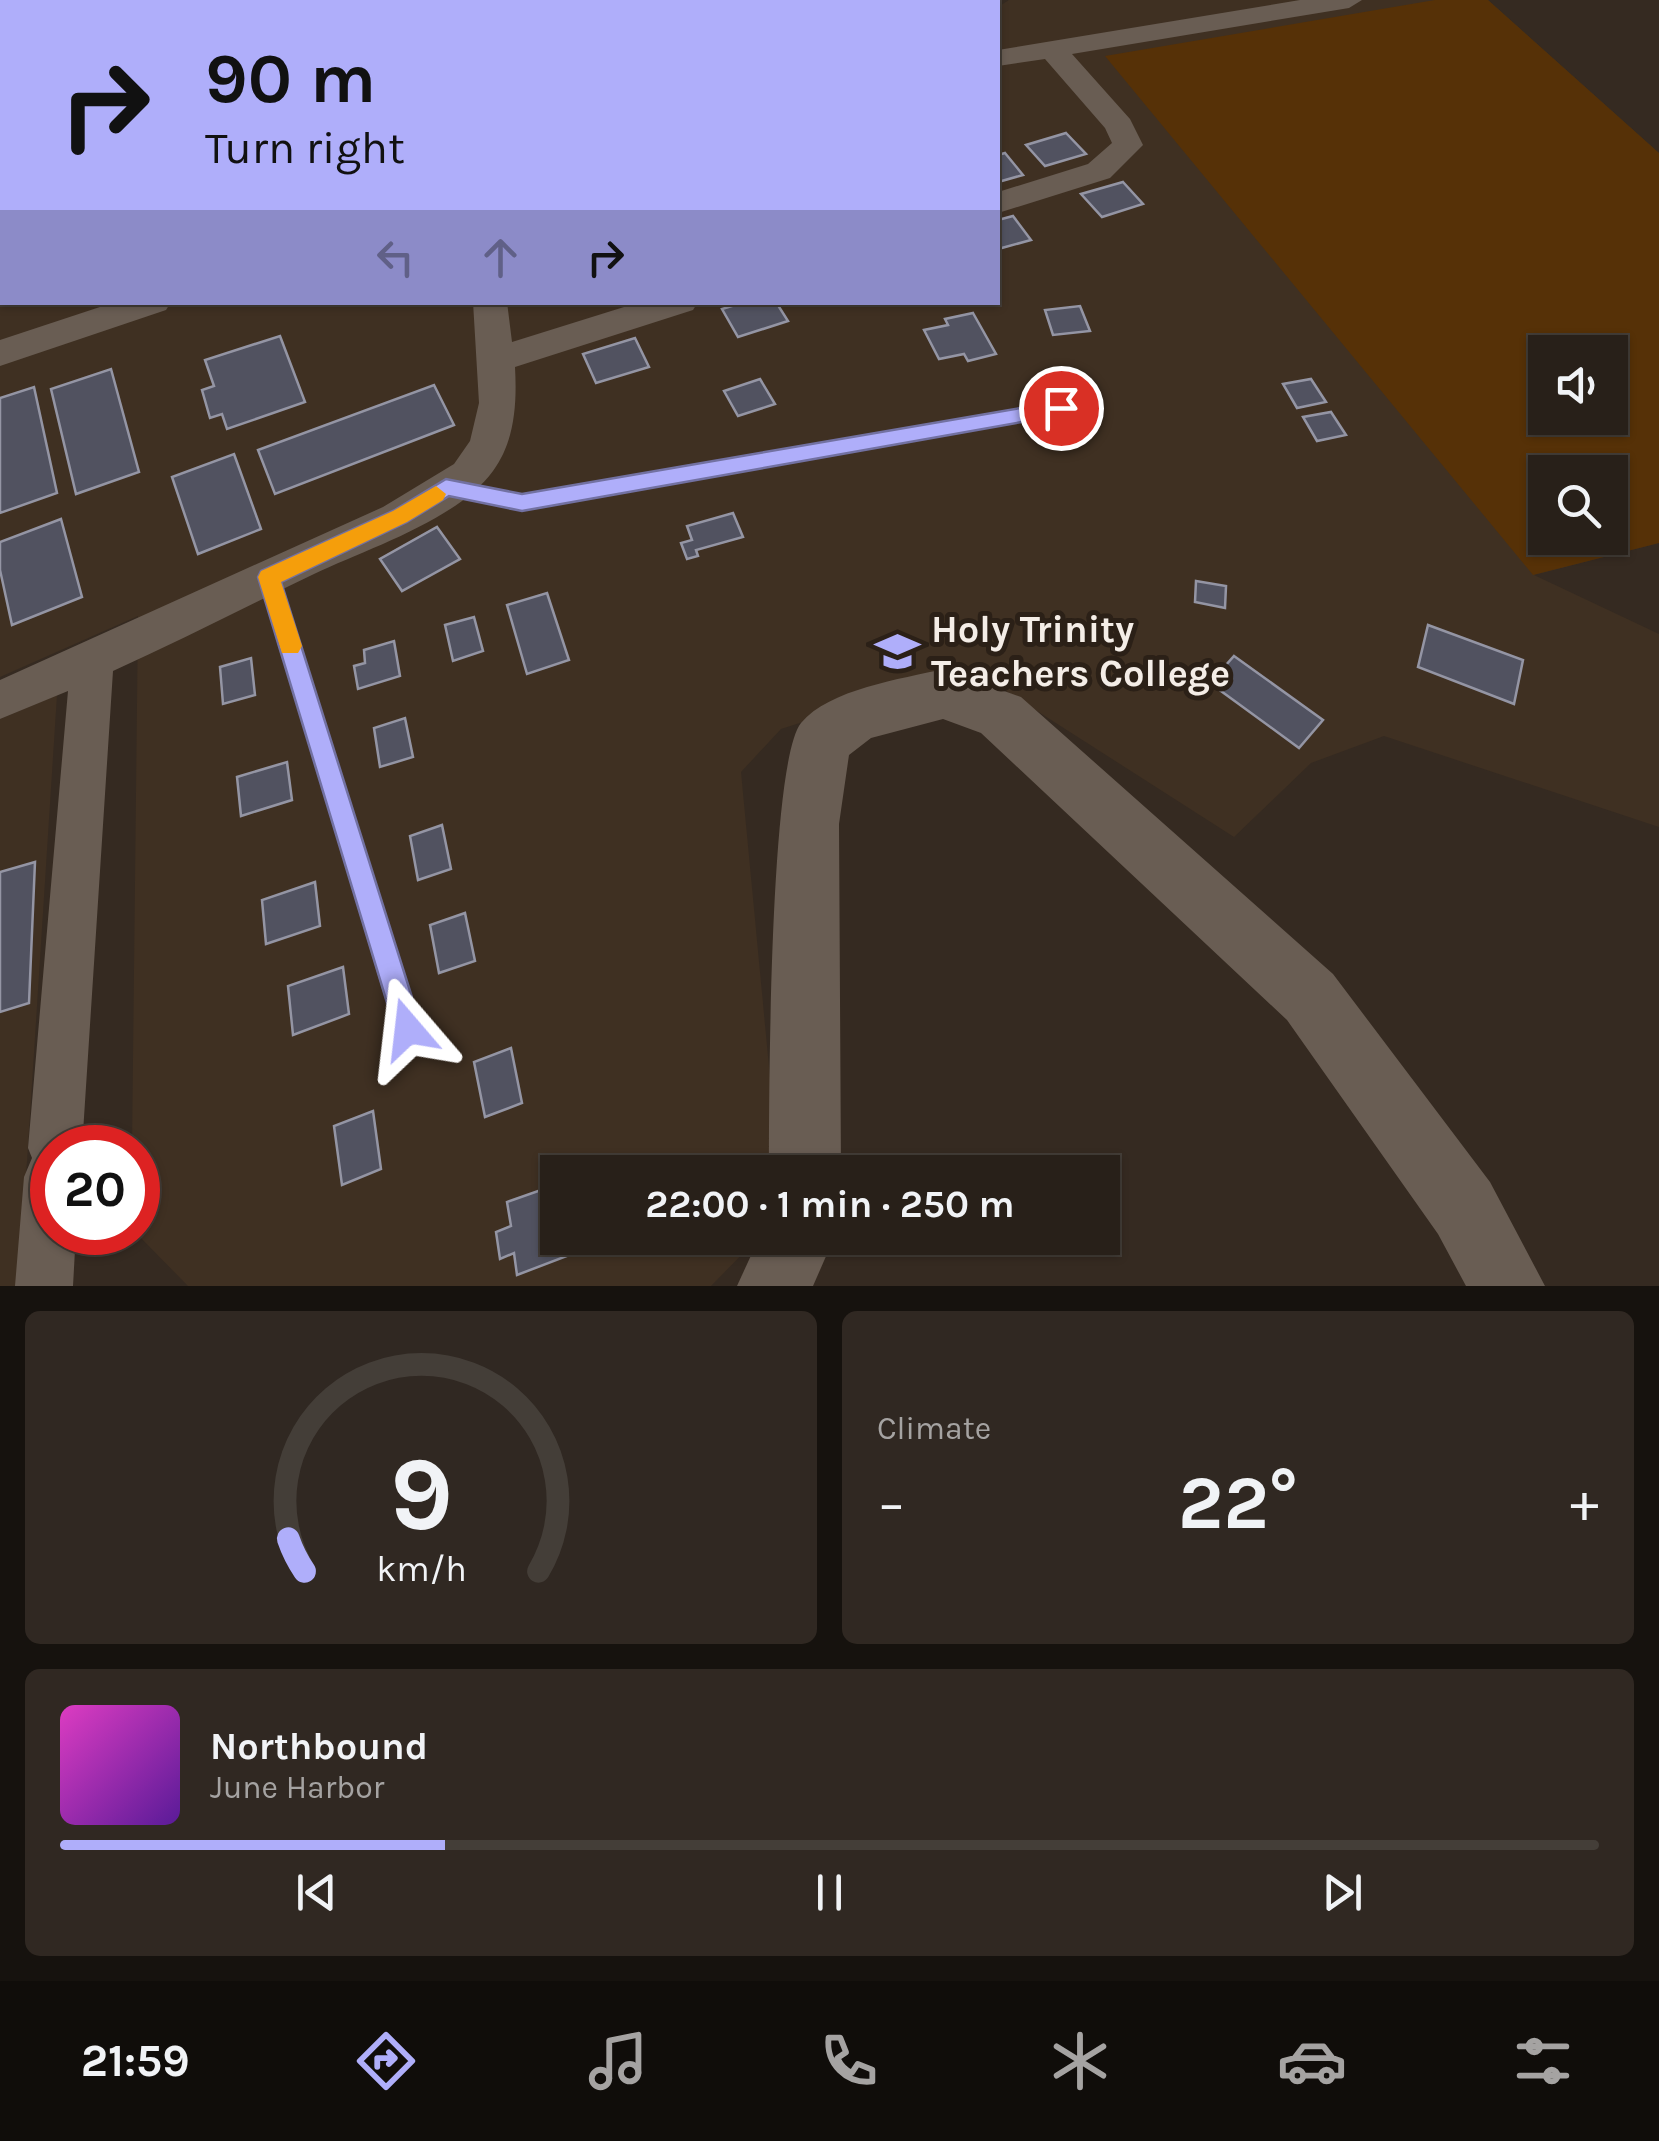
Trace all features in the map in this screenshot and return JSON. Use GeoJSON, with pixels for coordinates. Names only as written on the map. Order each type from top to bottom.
{"type":"FeatureCollection","features":[{"type":"Feature","properties":{"kind":"street"},"geometry":{"type":"LineString","coordinates":[[1000,58],[1349,0]]}},
{"type":"Feature","properties":{"kind":"street"},"geometry":{"type":"LineString","coordinates":[[1000,202],[1098,171],[1128,146],[1119,125],[1051,48]]}},
{"type":"Feature","properties":{"kind":"street"},"geometry":{"type":"LineString","coordinates":[[0,353],[145,305]]}},
{"type":"Feature","properties":{"kind":"street"},"geometry":{"type":"LineString","coordinates":[[0,700],[92,663],[400,516],[478,464],[493,437],[497,360],[490,305]]}},
{"type":"Feature","properties":{"kind":"street"},"geometry":{"type":"LineString","coordinates":[[497,360],[671,305]]}},
{"type":"Feature","properties":{"kind":"street"},"geometry":{"type":"LineString","coordinates":[[57,1125],[92,663]]}},
{"type":"Feature","properties":{"kind":"street"},"geometry":{"type":"LineString","coordinates":[[806,1155],[809,824],[822,741],[855,716],[943,694],[1002,714],[1310,997],[1464,1208],[1507,1286]]}},
{"type":"Feature","properties":{"kind":"street"},"geometry":{"type":"LineString","coordinates":[[44,1286],[46,1255]]}},
{"type":"Feature","properties":{"kind":"street"},"geometry":{"type":"LineString","coordinates":[[775,1286],[789,1255]]}},
{"type":"Feature","properties":{"kind":"lane"},"geometry":{"type":"LineString","coordinates":[[446,487],[522,502],[1061,408]]}},
{"type":"Feature","properties":{"kind":"lane"},"geometry":{"type":"LineString","coordinates":[[269,577],[408,1029]]}},
{"type":"Feature","properties":{"kind":"shaded area","name":"Holy Trinity Teachers College"},"geometry":{"type":"Polygon","coordinates":[[[1009,0],[1488,0],[1659,153],[1659,543],[1628,551],[1628,455],[1528,455],[1528,555],[1612,555],[1534,575],[1659,634],[1659,827],[1384,736],[1311,763],[1234,837],[970,668],[781,729],[741,772],[777,1155],[540,1155],[540,1255],[741,1255],[711,1286],[188,1286],[158,1255],[160,1125],[132,1125],[138,616],[0,677],[0,305],[1000,305],[1000,6],[1009,0]]]}},
{"type":"Feature","properties":{"kind":"shaded area"},"geometry":{"type":"Polygon","coordinates":[[[1435,0],[1488,0],[1659,153],[1659,543],[1628,551],[1628,455],[1528,455],[1528,555],[1612,555],[1533,575],[1105,56],[1435,0]]]}},
{"type":"Feature","properties":{"kind":"shaded area"},"geometry":{"type":"Polygon","coordinates":[[[57,695],[19,1286],[0,1286],[0,719],[57,695]]]}},
{"type":"Feature","properties":{"kind":"building"},"geometry":{"type":"Polygon","coordinates":[[[1066,133],[1086,154],[1045,166],[1026,145],[1066,133]]]}},
{"type":"Feature","properties":{"kind":"building"},"geometry":{"type":"Polygon","coordinates":[[[1005,153],[1023,175],[1000,181],[1000,154],[1005,153]]]}},
{"type":"Feature","properties":{"kind":"building"},"geometry":{"type":"Polygon","coordinates":[[[1123,182],[1143,204],[1102,217],[1081,194],[1123,182]]]}},
{"type":"Feature","properties":{"kind":"building"},"geometry":{"type":"Polygon","coordinates":[[[1013,216],[1031,240],[1000,248],[1000,219],[1013,216]]]}},
{"type":"Feature","properties":{"kind":"building"},"geometry":{"type":"Polygon","coordinates":[[[735,305],[778,305],[788,321],[738,337],[722,309],[735,305]]]}},
{"type":"Feature","properties":{"kind":"building"},"geometry":{"type":"Polygon","coordinates":[[[1080,306],[1090,331],[1053,335],[1045,310],[1080,306]]]}},
{"type":"Feature","properties":{"kind":"building"},"geometry":{"type":"Polygon","coordinates":[[[973,313],[996,354],[968,361],[964,354],[939,359],[924,330],[948,325],[945,319],[973,313]]]}},
{"type":"Feature","properties":{"kind":"building"},"geometry":{"type":"Polygon","coordinates":[[[280,336],[305,402],[227,429],[222,414],[210,418],[202,390],[214,386],[205,360],[280,336]]]}},
{"type":"Feature","properties":{"kind":"building"},"geometry":{"type":"Polygon","coordinates":[[[635,338],[649,367],[596,383],[583,354],[635,338]]]}},
{"type":"Feature","properties":{"kind":"building"},"geometry":{"type":"Polygon","coordinates":[[[111,369],[139,472],[76,494],[51,389],[111,369]]]}},
{"type":"Feature","properties":{"kind":"building"},"geometry":{"type":"Polygon","coordinates":[[[760,379],[775,404],[738,416],[724,391],[760,379]]]}},
{"type":"Feature","properties":{"kind":"building"},"geometry":{"type":"Polygon","coordinates":[[[1311,379],[1326,402],[1297,408],[1283,384],[1311,379]]]}},
{"type":"Feature","properties":{"kind":"building"},"geometry":{"type":"Polygon","coordinates":[[[434,385],[454,425],[275,494],[258,450],[434,385]]]}},
{"type":"Feature","properties":{"kind":"building"},"geometry":{"type":"Polygon","coordinates":[[[34,387],[57,493],[0,513],[0,398],[34,387]]]}},
{"type":"Feature","properties":{"kind":"building"},"geometry":{"type":"Polygon","coordinates":[[[1331,412],[1346,435],[1317,441],[1303,417],[1331,412]]]}},
{"type":"Feature","properties":{"kind":"building"},"geometry":{"type":"Polygon","coordinates":[[[234,454],[261,529],[198,554],[172,477],[234,454]]]}},
{"type":"Feature","properties":{"kind":"building"},"geometry":{"type":"Polygon","coordinates":[[[733,513],[743,537],[696,550],[698,556],[687,559],[681,543],[692,540],[687,526],[733,513]]]}},
{"type":"Feature","properties":{"kind":"building"},"geometry":{"type":"Polygon","coordinates":[[[61,519],[82,597],[12,625],[0,570],[0,542],[61,519]]]}},
{"type":"Feature","properties":{"kind":"building"},"geometry":{"type":"Polygon","coordinates":[[[437,527],[460,559],[402,591],[380,559],[437,527]]]}},
{"type":"Feature","properties":{"kind":"building"},"geometry":{"type":"Polygon","coordinates":[[[1196,581],[1226,586],[1225,608],[1195,602],[1196,581]]]}},
{"type":"Feature","properties":{"kind":"building"},"geometry":{"type":"Polygon","coordinates":[[[547,593],[569,660],[527,674],[507,605],[547,593]]]}},
{"type":"Feature","properties":{"kind":"building"},"geometry":{"type":"Polygon","coordinates":[[[474,617],[483,651],[453,661],[445,625],[474,617]]]}},
{"type":"Feature","properties":{"kind":"building"},"geometry":{"type":"Polygon","coordinates":[[[1428,625],[1523,660],[1514,704],[1418,667],[1428,625]]]}},
{"type":"Feature","properties":{"kind":"building"},"geometry":{"type":"Polygon","coordinates":[[[394,641],[400,676],[358,689],[354,666],[365,663],[364,650],[394,641]]]}},
{"type":"Feature","properties":{"kind":"building"},"geometry":{"type":"Polygon","coordinates":[[[1234,656],[1323,720],[1299,748],[1210,683],[1234,656]]]}},
{"type":"Feature","properties":{"kind":"building"},"geometry":{"type":"Polygon","coordinates":[[[251,658],[255,695],[223,704],[220,667],[251,658]]]}},
{"type":"Feature","properties":{"kind":"building"},"geometry":{"type":"Polygon","coordinates":[[[405,718],[413,757],[380,767],[374,728],[405,718]]]}},
{"type":"Feature","properties":{"kind":"building"},"geometry":{"type":"Polygon","coordinates":[[[287,762],[292,800],[241,816],[237,777],[287,762]]]}},
{"type":"Feature","properties":{"kind":"building"},"geometry":{"type":"Polygon","coordinates":[[[442,825],[451,869],[418,880],[410,836],[442,825]]]}},
{"type":"Feature","properties":{"kind":"building"},"geometry":{"type":"Polygon","coordinates":[[[35,862],[29,1003],[0,1012],[0,872],[35,862]]]}},
{"type":"Feature","properties":{"kind":"building"},"geometry":{"type":"Polygon","coordinates":[[[315,882],[320,926],[266,944],[262,900],[315,882]]]}},
{"type":"Feature","properties":{"kind":"building"},"geometry":{"type":"Polygon","coordinates":[[[465,913],[475,961],[439,973],[430,925],[465,913]]]}},
{"type":"Feature","properties":{"kind":"building"},"geometry":{"type":"Polygon","coordinates":[[[343,967],[349,1014],[293,1035],[288,986],[343,967]]]}},
{"type":"Feature","properties":{"kind":"building"},"geometry":{"type":"Polygon","coordinates":[[[511,1048],[522,1103],[485,1117],[474,1062],[511,1048]]]}},
{"type":"Feature","properties":{"kind":"building"},"geometry":{"type":"Polygon","coordinates":[[[373,1111],[381,1169],[342,1185],[334,1126],[373,1111]]]}},
{"type":"Feature","properties":{"kind":"building"},"geometry":{"type":"Polygon","coordinates":[[[540,1190],[540,1255],[569,1255],[517,1275],[514,1253],[500,1259],[496,1232],[511,1226],[507,1202],[540,1190]]]}},
{"type":"Feature","properties":{"kind":"slow traffic"},"geometry":{"type":"LineString","coordinates":[[290,646],[269,577],[400,516],[436,494]]}},
{"type":"Feature","properties":{"kind":"place","name":"Holy Trinity Teachers College"},"geometry":{"type":"Point","coordinates":[898,651]}},
{"type":"Feature","properties":{"kind":"route"},"geometry":{"type":"LineString","coordinates":[[408,1029],[269,577],[400,516],[446,487],[522,502],[1061,408]]}}]}
